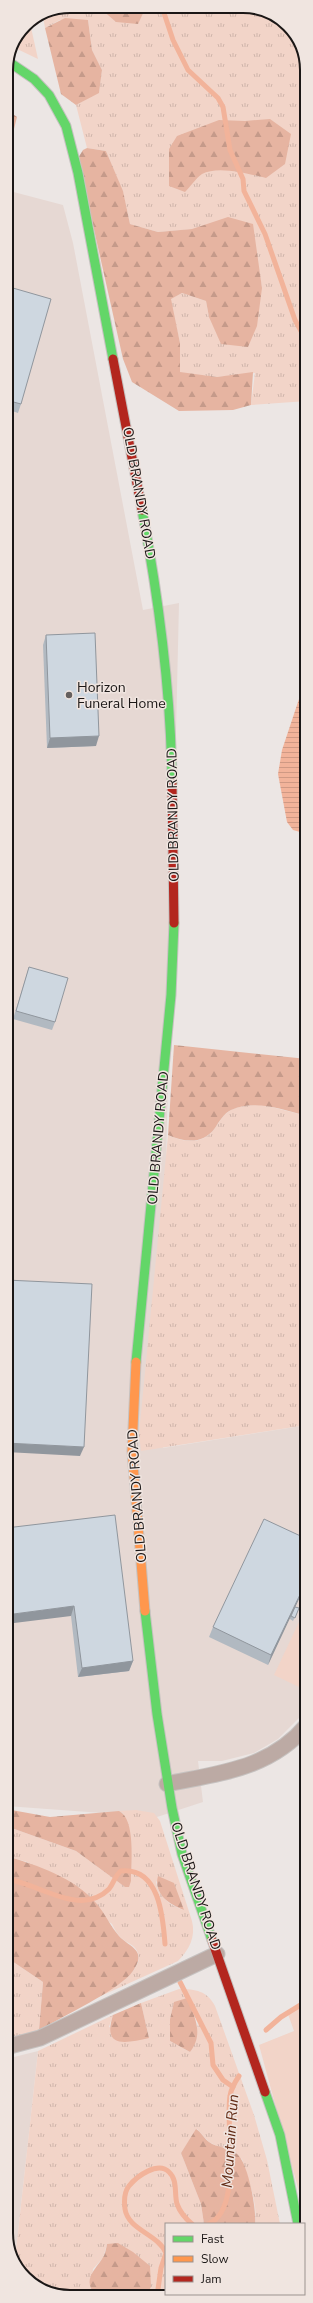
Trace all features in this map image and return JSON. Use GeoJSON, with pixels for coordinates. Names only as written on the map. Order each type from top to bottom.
{"type":"FeatureCollection","features":[{"type":"Feature","properties":{"kind":"street","name":"OLD BRANDY ROAD"},"geometry":{"type":"LineString","coordinates":[[13,65],[34,79],[49,95],[66,126],[78,173],[127,427],[159,613],[168,686],[174,866],[171,995],[133,1392],[132,1451],[151,1673],[166,1784],[182,1854],[280,2135],[289,2173],[298,2223]]}},
{"type":"Feature","properties":{"kind":"street"},"geometry":{"type":"LineString","coordinates":[[166,1784],[257,1762],[281,1750],[300,1732]]}},
{"type":"Feature","properties":{"kind":"street"},"geometry":{"type":"LineString","coordinates":[[13,2045],[40,2038],[217,1954]]}},
{"type":"Feature","properties":{"kind":"shaded area"},"geometry":{"type":"Polygon","coordinates":[[[13,192],[63,205],[73,243],[143,610],[179,603],[160,1425],[163,1448],[300,1426],[300,1717],[278,1739],[254,1753],[222,1761],[198,1761],[203,1802],[157,1817],[13,1807],[13,192]]]}},
{"type":"Feature","properties":{"kind":"shaded area"},"geometry":{"type":"Polygon","coordinates":[[[300,696],[300,832],[293,830],[287,822],[278,774],[282,750],[300,696]]]}},
{"type":"Feature","properties":{"kind":"shaded area"},"geometry":{"type":"Polygon","coordinates":[[[38,2051],[16,2251],[13,2236],[13,2057],[38,2051]]]}},
{"type":"Feature","properties":{"kind":"green space"},"geometry":{"type":"Polygon","coordinates":[[[70,13],[250,13],[268,19],[280,27],[288,35],[297,52],[300,67],[300,402],[251,405],[255,373],[217,377],[180,373],[180,343],[170,299],[182,293],[206,301],[209,317],[262,288],[258,264],[228,218],[194,229],[158,232],[130,224],[123,192],[106,151],[87,148],[76,105],[99,92],[102,70],[92,50],[88,20],[60,20],[45,28],[44,20],[48,17],[70,13]]]}},
{"type":"Feature","properties":{"kind":"green space"},"geometry":{"type":"Polygon","coordinates":[[[106,13],[143,13],[138,24],[116,22],[106,13]]]}},
{"type":"Feature","properties":{"kind":"green space"},"geometry":{"type":"Polygon","coordinates":[[[65,18],[88,20],[92,50],[102,70],[99,93],[76,105],[61,94],[45,28],[65,18]]]}},
{"type":"Feature","properties":{"kind":"green space"},"geometry":{"type":"Polygon","coordinates":[[[31,29],[38,59],[17,49],[31,29]]]}},
{"type":"Feature","properties":{"kind":"green space"},"geometry":{"type":"Polygon","coordinates":[[[13,114],[17,117],[13,133],[13,114]]]}},
{"type":"Feature","properties":{"kind":"green space"},"geometry":{"type":"Polygon","coordinates":[[[270,119],[291,134],[285,164],[266,178],[234,171],[216,170],[202,174],[185,192],[169,186],[169,149],[177,136],[219,120],[245,121],[270,119]]]}},
{"type":"Feature","properties":{"kind":"green space"},"geometry":{"type":"Polygon","coordinates":[[[87,148],[106,151],[123,191],[130,224],[158,232],[192,229],[228,217],[253,224],[262,288],[257,326],[248,347],[221,344],[209,317],[206,301],[182,293],[171,299],[180,343],[180,372],[217,377],[253,372],[251,405],[233,410],[179,411],[132,382],[123,359],[78,158],[83,150],[87,148]]]}},
{"type":"Feature","properties":{"kind":"green space"},"geometry":{"type":"Polygon","coordinates":[[[174,1045],[300,1058],[300,1114],[260,1105],[250,1105],[228,1111],[210,1133],[199,1140],[180,1139],[168,1135],[174,1045]]]}},
{"type":"Feature","properties":{"kind":"green space"},"geometry":{"type":"Polygon","coordinates":[[[264,1105],[300,1114],[300,1426],[141,1451],[139,1434],[168,1135],[186,1141],[205,1138],[228,1112],[236,1108],[264,1105]]]}},
{"type":"Feature","properties":{"kind":"green space"},"geometry":{"type":"Polygon","coordinates":[[[300,1620],[300,1688],[274,1675],[300,1620]]]}},
{"type":"Feature","properties":{"kind":"green space"},"geometry":{"type":"Polygon","coordinates":[[[13,1810],[50,1817],[119,1811],[128,1823],[130,1832],[132,1864],[131,1881],[129,1887],[125,1887],[76,1851],[13,1828],[13,1810]]]}},
{"type":"Feature","properties":{"kind":"green space"},"geometry":{"type":"Polygon","coordinates":[[[136,1810],[154,1813],[160,1821],[192,1921],[193,1932],[191,1943],[178,1961],[92,2000],[116,1986],[133,1972],[139,1956],[133,1946],[120,1937],[112,1924],[27,1862],[13,1858],[13,1828],[76,1851],[125,1887],[131,1881],[130,1834],[123,1813],[119,1811],[136,1810]],[[156,1881],[162,1896],[174,1906],[184,1910],[156,1881]]]}},
{"type":"Feature","properties":{"kind":"green space"},"geometry":{"type":"Polygon","coordinates":[[[13,1858],[43,1868],[77,1886],[96,1903],[119,1936],[132,1946],[139,1958],[133,1971],[116,1986],[89,2003],[39,2030],[43,1982],[13,1962],[13,1858]]]}},
{"type":"Feature","properties":{"kind":"green space"},"geometry":{"type":"Polygon","coordinates":[[[158,1876],[174,1883],[184,1910],[168,1902],[160,1893],[157,1882],[158,1876]]]}},
{"type":"Feature","properties":{"kind":"green space"},"geometry":{"type":"Polygon","coordinates":[[[13,1962],[43,1982],[39,2030],[13,2038],[13,1962]]]}},
{"type":"Feature","properties":{"kind":"green space"},"geometry":{"type":"Polygon","coordinates":[[[179,1989],[196,1990],[205,1994],[212,2001],[254,2115],[267,2160],[280,2223],[255,2223],[256,2216],[254,2199],[242,2159],[209,2142],[197,2129],[181,2153],[201,2204],[204,2223],[165,2223],[165,2290],[149,2290],[151,2287],[107,2244],[103,2258],[93,2269],[91,2290],[59,2289],[48,2286],[27,2270],[16,2251],[38,2051],[113,2015],[109,2027],[149,2038],[141,2003],[179,1989]],[[187,1998],[174,2003],[170,2019],[170,2041],[190,2052],[198,2024],[187,1998]]]}},
{"type":"Feature","properties":{"kind":"green space"},"geometry":{"type":"Polygon","coordinates":[[[187,1998],[197,2025],[197,2039],[190,2052],[170,2041],[170,2019],[174,2002],[187,1998]]]}},
{"type":"Feature","properties":{"kind":"green space"},"geometry":{"type":"Polygon","coordinates":[[[141,2003],[149,2038],[125,2042],[113,2039],[110,2026],[113,2015],[141,2003]]]}},
{"type":"Feature","properties":{"kind":"green space"},"geometry":{"type":"Polygon","coordinates":[[[300,2005],[300,2195],[259,2045],[294,2031],[288,2014],[300,2005]]]}},
{"type":"Feature","properties":{"kind":"green space"},"geometry":{"type":"Polygon","coordinates":[[[196,2129],[209,2142],[237,2154],[245,2166],[251,2187],[255,2209],[255,2223],[204,2223],[201,2204],[181,2153],[196,2129]]]}},
{"type":"Feature","properties":{"kind":"green space"},"geometry":{"type":"Polygon","coordinates":[[[118,2243],[133,2252],[150,2266],[151,2287],[149,2290],[92,2290],[90,2285],[91,2276],[103,2257],[107,2244],[118,2243]]]}},
{"type":"Feature","properties":{"kind":"building"},"geometry":{"type":"Polygon","coordinates":[[[13,288],[51,299],[21,404],[13,402],[13,288]]]}},
{"type":"Feature","properties":{"kind":"building","name":"Horizon Funeral Home"},"geometry":{"type":"Polygon","coordinates":[[[95,633],[99,736],[50,738],[46,635],[95,633]]]}},
{"type":"Feature","properties":{"kind":"building"},"geometry":{"type":"Polygon","coordinates":[[[29,967],[68,978],[55,1022],[16,1011],[29,967]]]}},
{"type":"Feature","properties":{"kind":"building"},"geometry":{"type":"Polygon","coordinates":[[[13,1280],[92,1284],[84,1447],[13,1443],[13,1280]]]}},
{"type":"Feature","properties":{"kind":"building"},"geometry":{"type":"Polygon","coordinates":[[[115,1515],[133,1661],[82,1668],[74,1606],[13,1614],[13,1527],[115,1515]]]}},
{"type":"Feature","properties":{"kind":"building"},"geometry":{"type":"Polygon","coordinates":[[[264,1519],[300,1536],[300,1595],[271,1655],[213,1627],[264,1519]]]}},
{"type":"Feature","properties":{"kind":"building"},"geometry":{"type":"Polygon","coordinates":[[[295,1607],[299,1608],[295,1618],[291,1616],[295,1607]]]}},
{"type":"Feature","properties":{"kind":"waterway"},"geometry":{"type":"LineString","coordinates":[[164,13],[173,40],[188,70],[218,98],[223,107],[230,150],[243,179],[244,191],[265,234],[295,320],[300,329]]}},
{"type":"Feature","properties":{"kind":"waterway"},"geometry":{"type":"LineString","coordinates":[[13,1881],[72,1900],[85,1900],[98,1897],[109,1889],[121,1871],[134,1872],[144,1877],[151,1885],[156,1896],[163,1920],[165,1944]]}},
{"type":"Feature","properties":{"kind":"waterway"},"geometry":{"type":"LineString","coordinates":[[180,1982],[211,2043],[213,2065],[223,2080],[233,2087]]}},
{"type":"Feature","properties":{"kind":"waterway","name":"Mountain Run"},"geometry":{"type":"LineString","coordinates":[[266,2030],[281,2017],[300,2005]]}},
{"type":"Feature","properties":{"kind":"waterway","name":"Mountain Run"},"geometry":{"type":"LineString","coordinates":[[209,2223],[219,2216],[226,2203],[230,2166],[230,2096],[233,2086],[239,2076]]}},
{"type":"Feature","properties":{"kind":"waterway","name":"Mountain Run"},"geometry":{"type":"LineString","coordinates":[[165,2252],[157,2241],[137,2227],[127,2216],[124,2203],[127,2188],[142,2174],[154,2169],[164,2169],[172,2175],[174,2179],[178,2207],[191,2223]]}},
{"type":"Feature","properties":{"kind":"waterway","name":"Mountain Run"},"geometry":{"type":"LineString","coordinates":[[158,2290],[161,2268],[165,2256]]}},
{"type":"Feature","properties":{"kind":"traffic: fast"},"geometry":{"type":"LineString","coordinates":[[13,65],[34,79],[49,95],[66,126],[78,173],[113,359]]}},
{"type":"Feature","properties":{"kind":"traffic: fast"},"geometry":{"type":"LineString","coordinates":[[142,510],[154,578],[167,680],[172,783]]}},
{"type":"Feature","properties":{"kind":"traffic: fast"},"geometry":{"type":"LineString","coordinates":[[136,1362],[171,995],[174,923]]}},
{"type":"Feature","properties":{"kind":"traffic: fast"},"geometry":{"type":"LineString","coordinates":[[145,1611],[157,1714],[172,1808],[182,1854],[212,1940]]}},
{"type":"Feature","properties":{"kind":"traffic: fast"},"geometry":{"type":"LineString","coordinates":[[265,2092],[280,2135],[298,2223]]}},
{"type":"Feature","properties":{"kind":"traffic: slow"},"geometry":{"type":"LineString","coordinates":[[136,1362],[132,1451],[145,1611]]}},
{"type":"Feature","properties":{"kind":"traffic: jam"},"geometry":{"type":"LineString","coordinates":[[113,359],[142,510]]}},
{"type":"Feature","properties":{"kind":"traffic: jam"},"geometry":{"type":"LineString","coordinates":[[172,783],[174,923]]}},
{"type":"Feature","properties":{"kind":"traffic: jam"},"geometry":{"type":"LineString","coordinates":[[212,1940],[265,2092]]}},
{"type":"Feature","properties":{"kind":"place","name":"Horizon Funeral Home"},"geometry":{"type":"Point","coordinates":[69,695]}}]}
